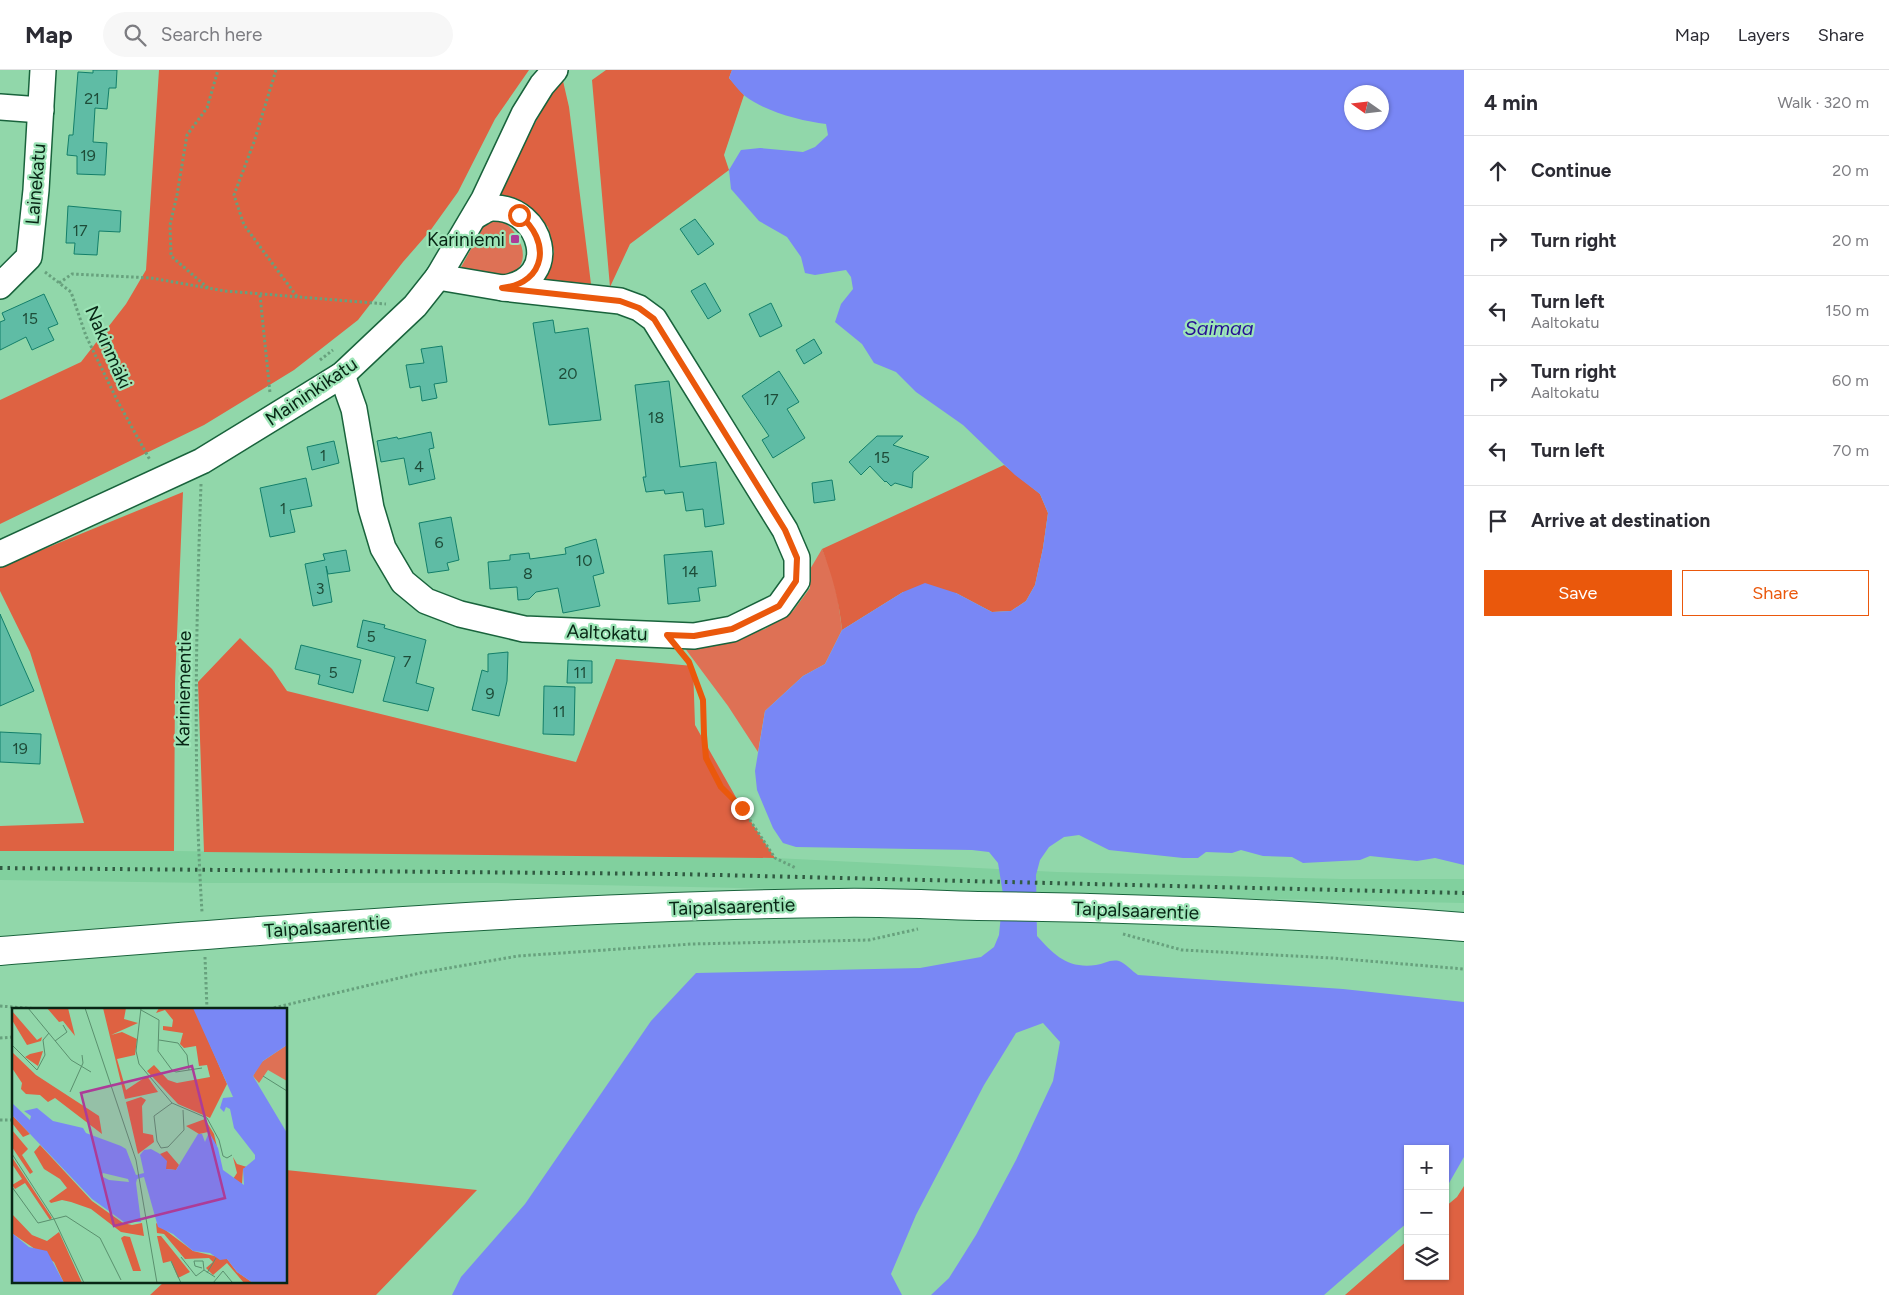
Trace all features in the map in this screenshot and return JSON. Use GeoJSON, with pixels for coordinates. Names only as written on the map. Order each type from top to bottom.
{"type":"FeatureCollection","features":[{"type":"Feature","properties":{"kind":"main road","name":"Taipalsaarentie"},"geometry":{"type":"LineString","coordinates":[[0,951],[372,922],[547,912],[841,903],[1066,907],[1360,918],[1464,927]]}},
{"type":"Feature","properties":{"kind":"street","name":"Lainekatu"},"geometry":{"type":"LineString","coordinates":[[29,257],[36,190],[44,70]]}},
{"type":"Feature","properties":{"kind":"street","name":"Maininkikatu"},"geometry":{"type":"LineString","coordinates":[[0,554],[202,461],[342,375],[415,306],[438,277],[475,216],[524,114],[542,85],[555,70]]}},
{"type":"Feature","properties":{"kind":"street"},"geometry":{"type":"LineString","coordinates":[[0,107],[41,110]]}},
{"type":"Feature","properties":{"kind":"street"},"geometry":{"type":"LineString","coordinates":[[475,216],[492,208],[507,210],[519,215],[536,234],[539,245],[539,263],[533,276],[523,283],[502,288]]}},
{"type":"Feature","properties":{"kind":"street"},"geometry":{"type":"LineString","coordinates":[[0,286],[29,257]]}},
{"type":"Feature","properties":{"kind":"street","name":"Aaltokatu"},"geometry":{"type":"LineString","coordinates":[[342,375],[354,409],[371,508],[383,548],[403,582],[426,601],[460,614],[524,629],[694,636],[732,629],[779,606],[796,581],[797,558],[785,530],[654,319],[639,308],[620,301],[502,288],[438,277]]}},
{"type":"Feature","properties":{"kind":"path"},"geometry":{"type":"LineString","coordinates":[[208,288],[171,256],[170,225],[187,135],[207,108],[218,70]]}},
{"type":"Feature","properties":{"kind":"path"},"geometry":{"type":"LineString","coordinates":[[276,70],[254,142],[234,195],[244,225],[299,298]]}},
{"type":"Feature","properties":{"kind":"path","name":"Nakinmäki"},"geometry":{"type":"LineString","coordinates":[[29,257],[71,292],[86,336],[118,402],[152,460],[141,464]]}},
{"type":"Feature","properties":{"kind":"path"},"geometry":{"type":"LineString","coordinates":[[59,283],[72,274],[151,278],[208,288],[260,294],[387,304],[381,310]]}},
{"type":"Feature","properties":{"kind":"path"},"geometry":{"type":"LineString","coordinates":[[260,294],[271,396]]}},
{"type":"Feature","properties":{"kind":"path"},"geometry":{"type":"LineString","coordinates":[[316,363],[337,348]]}},
{"type":"Feature","properties":{"kind":"path"},"geometry":{"type":"LineString","coordinates":[[267,399],[278,390]]}},
{"type":"Feature","properties":{"kind":"path","name":"Kariniementie"},"geometry":{"type":"LineString","coordinates":[[202,461],[195,701],[196,787],[202,918]]}},
{"type":"Feature","properties":{"kind":"path"},"geometry":{"type":"LineString","coordinates":[[667,635],[689,662],[703,700],[706,758],[721,787],[742,808],[775,858],[796,868]]}},
{"type":"Feature","properties":{"kind":"path"},"geometry":{"type":"LineString","coordinates":[[273,1008],[420,973],[518,956],[692,944],[869,940],[925,928]]}},
{"type":"Feature","properties":{"kind":"path"},"geometry":{"type":"LineString","coordinates":[[1117,932],[1182,950],[1332,958],[1464,969]]}},
{"type":"Feature","properties":{"kind":"path"},"geometry":{"type":"LineString","coordinates":[[205,951],[206,1008]]}},
{"type":"Feature","properties":{"kind":"path"},"geometry":{"type":"LineString","coordinates":[[0,1006],[25,1008]]}},
{"type":"Feature","properties":{"kind":"shaded area"},"geometry":{"type":"Polygon","coordinates":[[[159,70],[529,70],[495,119],[458,192],[430,231],[358,320],[294,370],[204,425],[0,524],[0,400],[81,362],[126,304],[146,270],[159,70]]]}},
{"type":"Feature","properties":{"kind":"shaded area"},"geometry":{"type":"Polygon","coordinates":[[[606,70],[732,70],[729,78],[744,95],[724,155],[729,170],[630,244],[610,287],[592,80],[606,70]]]}},
{"type":"Feature","properties":{"kind":"shaded area"},"geometry":{"type":"Polygon","coordinates":[[[563,81],[569,107],[591,284],[541,280],[554,252],[548,227],[530,211],[504,201],[497,195],[550,95],[563,81]]]}},
{"type":"Feature","properties":{"kind":"shaded area"},"geometry":{"type":"Polygon","coordinates":[[[487,220],[503,221],[516,235],[522,247],[523,253],[520,266],[512,275],[501,276],[460,269],[487,220]]]}},
{"type":"Feature","properties":{"kind":"shaded area"},"geometry":{"type":"Polygon","coordinates":[[[1004,465],[1040,494],[1048,513],[1035,585],[1026,601],[1011,611],[992,612],[956,593],[903,592],[842,630],[835,589],[822,549],[1004,465]]]}},
{"type":"Feature","properties":{"kind":"shaded area"},"geometry":{"type":"Polygon","coordinates":[[[183,492],[175,683],[174,851],[0,851],[0,826],[84,823],[30,652],[0,591],[0,567],[183,492]]]}},
{"type":"Feature","properties":{"kind":"shaded area"},"geometry":{"type":"Polygon","coordinates":[[[822,549],[831,570],[842,630],[825,664],[803,676],[765,711],[758,752],[728,706],[684,647],[725,642],[765,629],[793,611],[810,588],[809,571],[822,549]]]}},
{"type":"Feature","properties":{"kind":"shaded area"},"geometry":{"type":"Polygon","coordinates":[[[240,638],[272,669],[287,691],[576,762],[616,659],[693,666],[695,725],[742,808],[775,858],[204,852],[198,682],[240,638]]]}},
{"type":"Feature","properties":{"kind":"shaded area"},"geometry":{"type":"Polygon","coordinates":[[[0,851],[174,851],[775,858],[1057,872],[1342,879],[1464,879],[1464,903],[497,883],[208,883],[0,880],[0,851]]]}},
{"type":"Feature","properties":{"kind":"shaded area"},"geometry":{"type":"Polygon","coordinates":[[[288,1170],[477,1190],[376,1295],[150,1295],[164,1282],[288,1282],[288,1170]]]}},
{"type":"Feature","properties":{"kind":"shaded area"},"geometry":{"type":"Polygon","coordinates":[[[1464,1186],[1464,1295],[1345,1295],[1404,1243],[1404,1280],[1449,1280],[1449,1204],[1457,1197],[1464,1186]]]}},
{"type":"Feature","properties":{"kind":"water","name":"Saimaa"},"geometry":{"type":"Polygon","coordinates":[[[732,70],[1464,70],[1464,865],[1435,858],[1417,861],[1370,856],[1360,860],[1303,863],[1292,857],[1263,856],[1241,850],[1232,853],[1206,852],[1198,858],[1183,858],[1109,850],[1079,835],[1064,837],[1049,847],[1040,860],[1036,875],[1037,936],[1056,955],[1070,963],[1086,966],[1119,961],[1138,975],[1343,989],[1464,1002],[1464,1157],[1449,1183],[1449,1145],[1404,1145],[1404,1225],[1324,1295],[931,1295],[949,1278],[976,1235],[1016,1160],[1053,1081],[1060,1042],[1043,1023],[1016,1033],[984,1085],[916,1215],[891,1274],[902,1295],[452,1295],[461,1277],[525,1204],[651,1021],[696,973],[920,968],[981,957],[994,947],[999,935],[1003,894],[998,863],[989,852],[972,850],[796,847],[783,843],[773,828],[757,790],[755,771],[765,711],[803,676],[825,664],[842,630],[903,592],[925,583],[956,593],[992,612],[1011,611],[1026,601],[1035,585],[1048,513],[1040,494],[1015,475],[963,425],[916,392],[896,372],[874,363],[862,344],[835,322],[841,304],[853,289],[851,277],[846,270],[815,275],[805,273],[801,257],[787,237],[759,221],[731,189],[729,170],[741,150],[760,148],[803,152],[815,147],[828,135],[826,124],[794,118],[772,111],[745,96],[729,78],[732,70]]]}},
{"type":"Feature","properties":{"kind":"building"},"geometry":{"type":"Polygon","coordinates":[[[93,70],[117,70],[116,88],[109,88],[107,109],[95,108],[93,142],[107,143],[105,175],[77,174],[77,156],[67,155],[69,135],[73,135],[78,72],[93,73],[93,70]]]}},
{"type":"Feature","properties":{"kind":"building"},"geometry":{"type":"Polygon","coordinates":[[[68,206],[121,211],[120,232],[99,231],[97,255],[74,254],[75,243],[66,243],[68,206]]]}},
{"type":"Feature","properties":{"kind":"building"},"geometry":{"type":"Polygon","coordinates":[[[695,219],[714,244],[698,255],[680,229],[695,219]]]}},
{"type":"Feature","properties":{"kind":"building"},"geometry":{"type":"Polygon","coordinates":[[[705,283],[721,311],[708,319],[691,291],[705,283]]]}},
{"type":"Feature","properties":{"kind":"building"},"geometry":{"type":"Polygon","coordinates":[[[44,294],[58,324],[48,328],[54,340],[32,350],[26,337],[0,350],[0,322],[5,320],[2,313],[44,294]]]}},
{"type":"Feature","properties":{"kind":"building"},"geometry":{"type":"Polygon","coordinates":[[[771,303],[782,326],[760,337],[749,314],[771,303]]]}},
{"type":"Feature","properties":{"kind":"building"},"geometry":{"type":"Polygon","coordinates":[[[553,320],[555,333],[588,328],[601,420],[549,425],[533,323],[553,320]]]}},
{"type":"Feature","properties":{"kind":"building"},"geometry":{"type":"Polygon","coordinates":[[[814,339],[822,353],[804,364],[796,350],[814,339]]]}},
{"type":"Feature","properties":{"kind":"building"},"geometry":{"type":"Polygon","coordinates":[[[442,346],[447,382],[434,384],[437,398],[422,401],[420,386],[410,388],[406,365],[424,363],[421,349],[442,346]]]}},
{"type":"Feature","properties":{"kind":"building"},"geometry":{"type":"Polygon","coordinates":[[[779,371],[799,402],[787,409],[805,438],[773,458],[762,440],[769,436],[742,396],[779,371]]]}},
{"type":"Feature","properties":{"kind":"building"},"geometry":{"type":"Polygon","coordinates":[[[669,381],[680,467],[716,462],[724,524],[705,527],[703,509],[686,511],[683,492],[665,494],[664,490],[646,492],[643,477],[646,477],[635,385],[669,381]]]}},
{"type":"Feature","properties":{"kind":"building"},"geometry":{"type":"Polygon","coordinates":[[[431,432],[434,448],[429,449],[435,479],[409,485],[404,458],[381,462],[377,441],[431,432]]]}},
{"type":"Feature","properties":{"kind":"building"},"geometry":{"type":"Polygon","coordinates":[[[877,436],[903,436],[893,445],[929,457],[913,472],[912,488],[895,483],[891,486],[870,466],[861,475],[849,462],[877,436]]]}},
{"type":"Feature","properties":{"kind":"building"},"geometry":{"type":"Polygon","coordinates":[[[334,441],[339,463],[312,470],[307,447],[334,441]]]}},
{"type":"Feature","properties":{"kind":"building"},"geometry":{"type":"Polygon","coordinates":[[[306,478],[312,506],[290,510],[295,532],[270,537],[260,488],[306,478]]]}},
{"type":"Feature","properties":{"kind":"building"},"geometry":{"type":"Polygon","coordinates":[[[832,480],[835,500],[814,503],[812,483],[832,480]]]}},
{"type":"Feature","properties":{"kind":"building"},"geometry":{"type":"Polygon","coordinates":[[[451,517],[459,560],[447,563],[449,570],[428,573],[419,523],[451,517]]]}},
{"type":"Feature","properties":{"kind":"building"},"geometry":{"type":"Polygon","coordinates":[[[596,539],[604,573],[593,576],[600,606],[563,613],[558,588],[536,592],[529,599],[518,600],[517,587],[490,589],[488,562],[510,560],[510,555],[529,553],[530,559],[566,554],[565,548],[596,539]]]}},
{"type":"Feature","properties":{"kind":"building"},"geometry":{"type":"Polygon","coordinates":[[[346,550],[350,571],[328,574],[326,566],[332,602],[313,606],[305,564],[325,560],[323,554],[346,550]]]}},
{"type":"Feature","properties":{"kind":"building"},"geometry":{"type":"Polygon","coordinates":[[[712,551],[716,586],[698,588],[700,601],[668,604],[664,555],[712,551]]]}},
{"type":"Feature","properties":{"kind":"building"},"geometry":{"type":"Polygon","coordinates":[[[0,614],[34,691],[0,706],[0,614]]]}},
{"type":"Feature","properties":{"kind":"building"},"geometry":{"type":"Polygon","coordinates":[[[363,620],[385,625],[384,628],[426,640],[416,683],[434,688],[428,711],[383,701],[395,657],[357,647],[363,620]]]}},
{"type":"Feature","properties":{"kind":"building"},"geometry":{"type":"Polygon","coordinates":[[[301,645],[361,660],[353,693],[318,684],[320,675],[295,669],[301,645]]]}},
{"type":"Feature","properties":{"kind":"building"},"geometry":{"type":"Polygon","coordinates":[[[508,652],[507,681],[499,716],[472,710],[482,670],[488,672],[488,654],[508,652]]]}},
{"type":"Feature","properties":{"kind":"building"},"geometry":{"type":"Polygon","coordinates":[[[568,660],[592,661],[592,683],[567,683],[568,660]]]}},
{"type":"Feature","properties":{"kind":"building"},"geometry":{"type":"Polygon","coordinates":[[[544,686],[575,687],[574,735],[543,734],[544,686]]]}},
{"type":"Feature","properties":{"kind":"building"},"geometry":{"type":"Polygon","coordinates":[[[0,732],[41,734],[40,764],[0,762],[0,732]]]}},
{"type":"Feature","properties":{"kind":"railway"},"geometry":{"type":"LineString","coordinates":[[0,868],[676,874],[1464,893]]}},
{"type":"Feature","properties":{"kind":"place","name":"Kariniemi"},"geometry":{"type":"Point","coordinates":[515,239]}},
{"type":"Feature","properties":{"kind":"route"},"geometry":{"type":"LineString","coordinates":[[519,215],[536,234],[539,245],[539,263],[533,276],[523,283],[513,287],[502,288],[620,301],[639,308],[654,319],[785,530],[797,558],[796,581],[779,606],[732,629],[694,636],[667,635],[689,662],[703,700],[706,758],[721,787],[742,808]]}}]}
